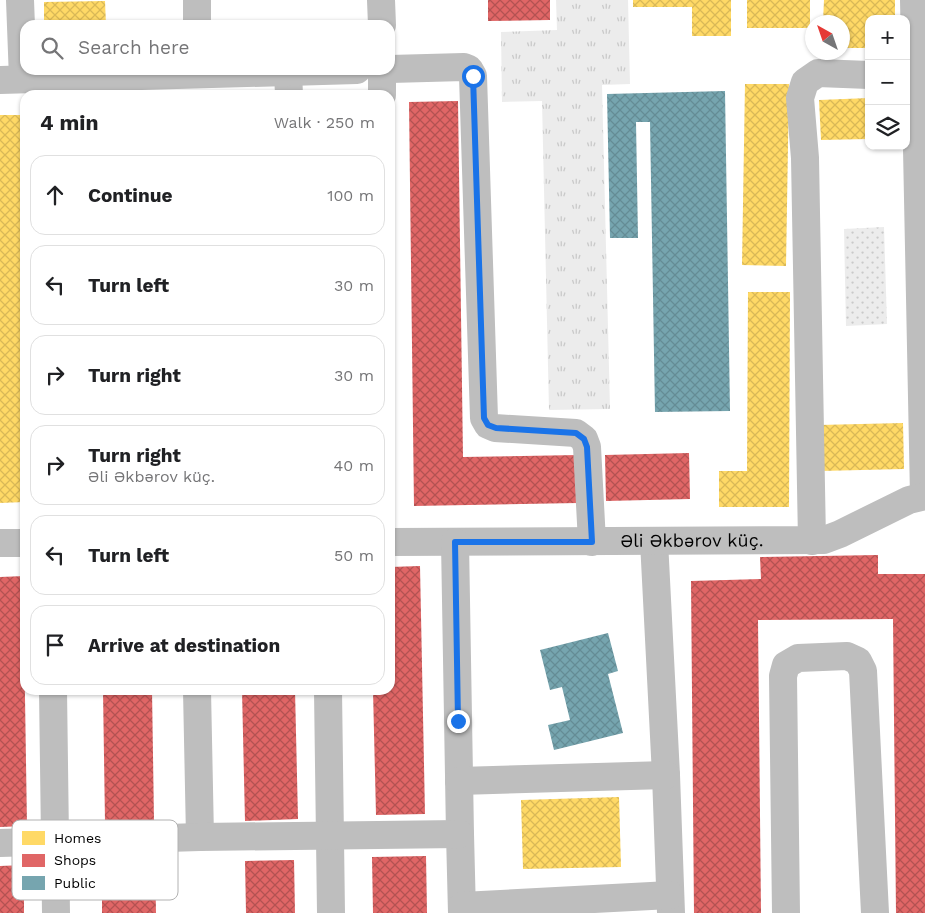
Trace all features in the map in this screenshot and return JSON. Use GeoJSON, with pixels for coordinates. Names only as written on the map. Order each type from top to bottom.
{"type":"FeatureCollection","features":[{"type":"Feature","properties":{"kind":"street"},"geometry":{"type":"LineString","coordinates":[[20,0],[12,80],[55,87],[188,79],[288,83],[330,75]]}},
{"type":"Feature","properties":{"kind":"street"},"geometry":{"type":"LineString","coordinates":[[197,0],[197,20]]}},
{"type":"Feature","properties":{"kind":"street"},"geometry":{"type":"LineString","coordinates":[[381,0],[382,20]]}},
{"type":"Feature","properties":{"kind":"street"},"geometry":{"type":"LineString","coordinates":[[914,0],[911,77],[924,496]]}},
{"type":"Feature","properties":{"kind":"street"},"geometry":{"type":"LineString","coordinates":[[395,69],[464,67],[470,69],[473,76],[484,418],[488,425],[496,428],[576,433],[584,439],[587,447],[592,542]]}},
{"type":"Feature","properties":{"kind":"street"},"geometry":{"type":"LineString","coordinates":[[812,541],[805,158],[800,98],[806,82],[818,73],[865,75]]}},
{"type":"Feature","properties":{"kind":"street"},"geometry":{"type":"LineString","coordinates":[[382,75],[382,90]]}},
{"type":"Feature","properties":{"kind":"street","name":"Əli Əkbərov küç."},"geometry":{"type":"LineString","coordinates":[[395,542],[824,540],[909,500],[924,496]]}},
{"type":"Feature","properties":{"kind":"street"},"geometry":{"type":"LineString","coordinates":[[455,542],[462,909],[671,904],[654,542]]}},
{"type":"Feature","properties":{"kind":"street"},"geometry":{"type":"LineString","coordinates":[[0,543],[20,543]]}},
{"type":"Feature","properties":{"kind":"street"},"geometry":{"type":"LineString","coordinates":[[786,913],[783,676],[786,665],[798,658],[848,656],[858,661],[863,671],[875,913]]}},
{"type":"Feature","properties":{"kind":"street"},"geometry":{"type":"LineString","coordinates":[[53,695],[55,820]]}},
{"type":"Feature","properties":{"kind":"street"},"geometry":{"type":"LineString","coordinates":[[197,695],[200,837]]}},
{"type":"Feature","properties":{"kind":"street"},"geometry":{"type":"LineString","coordinates":[[328,695],[331,913]]}},
{"type":"Feature","properties":{"kind":"street"},"geometry":{"type":"LineString","coordinates":[[459,780],[666,775]]}},
{"type":"Feature","properties":{"kind":"street"},"geometry":{"type":"LineString","coordinates":[[178,838],[460,834]]}},
{"type":"Feature","properties":{"kind":"street"},"geometry":{"type":"LineString","coordinates":[[56,900],[56,913]]}},
{"type":"Feature","properties":{"kind":"green space"},"geometry":{"type":"Polygon","coordinates":[[[556,0],[628,0],[630,84],[602,85],[610,409],[549,410],[542,101],[502,102],[501,32],[557,30],[556,0]]]}},
{"type":"Feature","properties":{"kind":"green space"},"geometry":{"type":"Polygon","coordinates":[[[884,227],[887,324],[846,326],[844,229],[884,227]]]}},
{"type":"Feature","properties":{"kind":"building: Homes"},"geometry":{"type":"Polygon","coordinates":[[[633,0],[731,0],[731,36],[692,36],[692,7],[633,7],[633,0]]]}},
{"type":"Feature","properties":{"kind":"building: Homes"},"geometry":{"type":"Polygon","coordinates":[[[747,0],[810,0],[810,15],[805,15],[805,28],[747,28],[747,0]]]}},
{"type":"Feature","properties":{"kind":"building: Homes"},"geometry":{"type":"Polygon","coordinates":[[[824,0],[895,0],[895,15],[865,15],[865,48],[850,48],[850,15],[823,15],[824,0]]]}},
{"type":"Feature","properties":{"kind":"building: Homes"},"geometry":{"type":"Polygon","coordinates":[[[105,1],[106,20],[44,20],[44,2],[105,1]]]}},
{"type":"Feature","properties":{"kind":"building: Homes"},"geometry":{"type":"Polygon","coordinates":[[[745,84],[789,84],[786,266],[742,265],[745,84]]]}},
{"type":"Feature","properties":{"kind":"building: Homes"},"geometry":{"type":"Polygon","coordinates":[[[865,98],[865,139],[821,140],[819,100],[865,98]]]}},
{"type":"Feature","properties":{"kind":"building: Homes"},"geometry":{"type":"Polygon","coordinates":[[[0,115],[20,115],[20,502],[0,503],[0,115]]]}},
{"type":"Feature","properties":{"kind":"building: Homes"},"geometry":{"type":"Polygon","coordinates":[[[748,292],[790,292],[789,507],[719,507],[719,471],[747,471],[748,292]]]}},
{"type":"Feature","properties":{"kind":"building: Homes"},"geometry":{"type":"Polygon","coordinates":[[[903,423],[904,469],[820,471],[819,425],[903,423]]]}},
{"type":"Feature","properties":{"kind":"building: Homes"},"geometry":{"type":"Polygon","coordinates":[[[619,797],[621,867],[523,869],[521,800],[619,797]]]}},
{"type":"Feature","properties":{"kind":"building: Shops"},"geometry":{"type":"Polygon","coordinates":[[[488,0],[550,0],[550,20],[488,21],[488,0]]]}},
{"type":"Feature","properties":{"kind":"building: Shops"},"geometry":{"type":"Polygon","coordinates":[[[458,101],[463,457],[578,455],[578,503],[414,506],[409,102],[458,101]]]}},
{"type":"Feature","properties":{"kind":"building: Shops"},"geometry":{"type":"Polygon","coordinates":[[[689,453],[690,499],[606,501],[605,455],[689,453]]]}},
{"type":"Feature","properties":{"kind":"building: Shops"},"geometry":{"type":"Polygon","coordinates":[[[878,555],[878,574],[925,574],[925,913],[896,913],[893,619],[758,620],[761,913],[694,913],[691,581],[761,579],[760,557],[878,555]]]}},
{"type":"Feature","properties":{"kind":"building: Shops"},"geometry":{"type":"Polygon","coordinates":[[[420,566],[425,814],[376,815],[373,695],[395,695],[395,567],[420,566]]]}},
{"type":"Feature","properties":{"kind":"building: Shops"},"geometry":{"type":"Polygon","coordinates":[[[20,576],[20,695],[25,695],[27,820],[12,820],[12,827],[0,827],[0,577],[20,576]]]}},
{"type":"Feature","properties":{"kind":"building: Shops"},"geometry":{"type":"Polygon","coordinates":[[[103,695],[152,695],[154,820],[105,820],[103,695]]]}},
{"type":"Feature","properties":{"kind":"building: Shops"},"geometry":{"type":"Polygon","coordinates":[[[242,695],[295,695],[298,819],[245,821],[242,695]]]}},
{"type":"Feature","properties":{"kind":"building: Shops"},"geometry":{"type":"Polygon","coordinates":[[[426,856],[427,913],[373,913],[372,857],[426,856]]]}},
{"type":"Feature","properties":{"kind":"building: Shops"},"geometry":{"type":"Polygon","coordinates":[[[294,860],[295,913],[246,913],[245,861],[294,860]]]}},
{"type":"Feature","properties":{"kind":"building: Shops"},"geometry":{"type":"Polygon","coordinates":[[[0,866],[12,866],[12,900],[24,900],[24,913],[0,913],[0,866]]]}},
{"type":"Feature","properties":{"kind":"building: Shops"},"geometry":{"type":"Polygon","coordinates":[[[102,900],[156,900],[156,913],[102,913],[102,900]]]}},
{"type":"Feature","properties":{"kind":"building: Public"},"geometry":{"type":"Polygon","coordinates":[[[725,91],[730,411],[655,412],[650,122],[636,122],[638,238],[610,238],[607,94],[725,91]]]}},
{"type":"Feature","properties":{"kind":"building: Public"},"geometry":{"type":"Polygon","coordinates":[[[608,633],[618,671],[608,674],[623,733],[554,750],[548,725],[570,720],[562,687],[550,690],[540,650],[608,633]]]}},
{"type":"Feature","properties":{"kind":"route"},"geometry":{"type":"LineString","coordinates":[[458,721],[455,542],[592,542],[587,447],[584,439],[576,433],[496,428],[488,425],[484,418],[473,76]]}}]}
